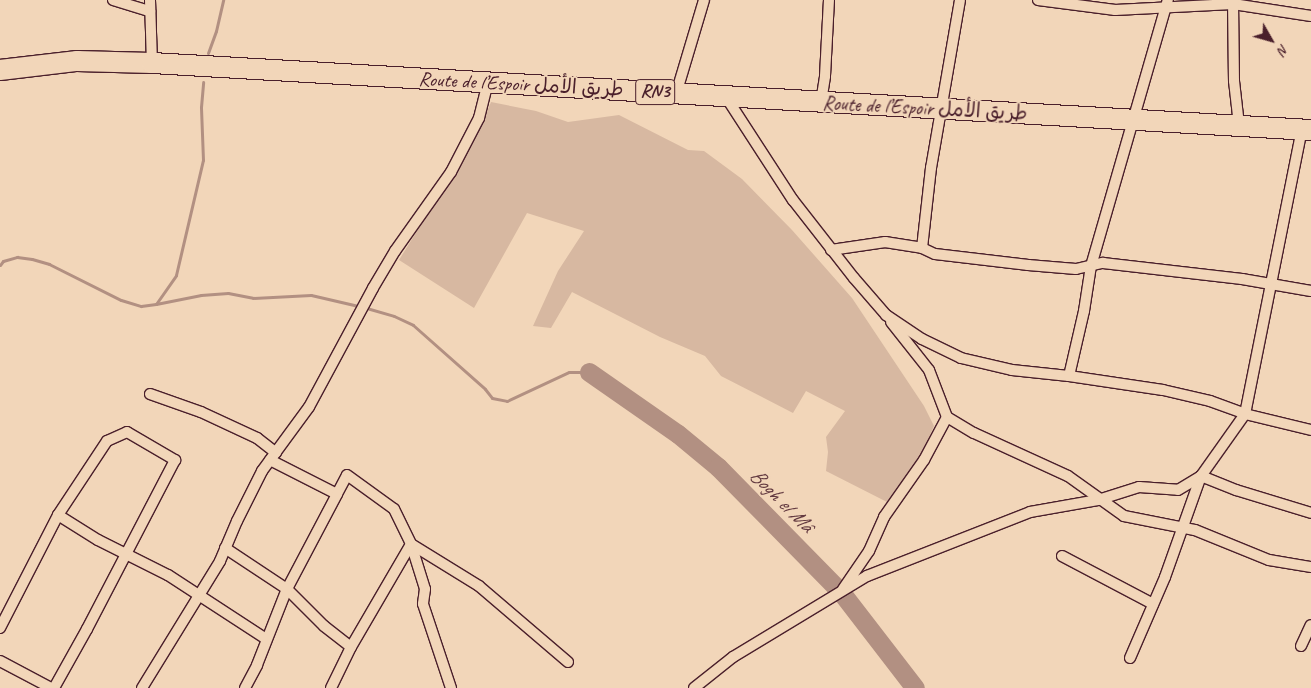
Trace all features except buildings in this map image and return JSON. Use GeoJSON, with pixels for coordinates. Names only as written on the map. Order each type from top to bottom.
{"type":"FeatureCollection","features":[{"type":"Feature","properties":{"kind":"highway","name":"Route de l’Espoir طريق الأمل"},"geometry":{"type":"LineString","coordinates":[[0,70],[77,61],[152,63],[1306,130]]}},
{"type":"Feature","properties":{"kind":"street"},"geometry":{"type":"LineString","coordinates":[[113,0],[150,5],[152,63]]}},
{"type":"Feature","properties":{"kind":"street"},"geometry":{"type":"LineString","coordinates":[[676,94],[704,0]]}},
{"type":"Feature","properties":{"kind":"street"},"geometry":{"type":"LineString","coordinates":[[821,102],[825,76],[829,0]]}},
{"type":"Feature","properties":{"kind":"street"},"geometry":{"type":"LineString","coordinates":[[922,248],[931,168],[960,0]]}},
{"type":"Feature","properties":{"kind":"street"},"geometry":{"type":"LineString","coordinates":[[1038,0],[1115,10],[1167,3],[1233,2],[1311,16]]}},
{"type":"Feature","properties":{"kind":"street"},"geometry":{"type":"LineString","coordinates":[[1233,2],[1233,72],[1240,125]]}},
{"type":"Feature","properties":{"kind":"street"},"geometry":{"type":"LineString","coordinates":[[1069,376],[1084,311],[1091,266],[1167,3]]}},
{"type":"Feature","properties":{"kind":"street"},"geometry":{"type":"LineString","coordinates":[[142,688],[197,595],[220,561],[262,471],[309,407],[395,251],[451,172],[479,118],[488,82]]}},
{"type":"Feature","properties":{"kind":"street"},"geometry":{"type":"LineString","coordinates":[[726,97],[793,200],[831,250],[929,370],[947,417],[974,433],[1068,476],[1098,500],[1124,516],[1183,528],[1269,560],[1311,567]]}},
{"type":"Feature","properties":{"kind":"street"},"geometry":{"type":"LineString","coordinates":[[1130,658],[1183,528],[1201,476],[1245,414],[1306,130]]}},
{"type":"Feature","properties":{"kind":"street"},"geometry":{"type":"LineString","coordinates":[[831,250],[885,242],[922,248],[935,254],[1028,265],[1076,269],[1103,263],[1146,267],[1272,284],[1311,292]]}},
{"type":"Feature","properties":{"kind":"street"},"geometry":{"type":"LineString","coordinates":[[886,315],[922,339],[961,358],[1012,370],[1069,376],[1182,394],[1210,401],[1245,414],[1311,430]]}},
{"type":"Feature","properties":{"kind":"street"},"geometry":{"type":"LineString","coordinates":[[150,394],[201,412],[249,434],[273,456],[337,494]]}},
{"type":"Feature","properties":{"kind":"street"},"geometry":{"type":"LineString","coordinates":[[841,592],[869,551],[884,516],[924,460],[947,417]]}},
{"type":"Feature","properties":{"kind":"street"},"geometry":{"type":"LineString","coordinates":[[0,628],[58,515],[107,442],[127,432],[175,460],[87,628],[52,688],[0,661]]}},
{"type":"Feature","properties":{"kind":"street"},"geometry":{"type":"LineString","coordinates":[[245,688],[257,665],[287,589],[347,475],[394,509],[411,544],[425,589],[423,604],[451,688]]}},
{"type":"Feature","properties":{"kind":"street"},"geometry":{"type":"LineString","coordinates":[[694,688],[733,657],[867,576],[1030,512],[1098,500],[1139,487],[1178,490],[1201,476]]}},
{"type":"Feature","properties":{"kind":"street"},"geometry":{"type":"LineString","coordinates":[[1201,476],[1236,490],[1311,513]]}},
{"type":"Feature","properties":{"kind":"street"},"geometry":{"type":"LineString","coordinates":[[58,515],[98,540],[126,552],[168,575],[266,639]]}},
{"type":"Feature","properties":{"kind":"street"},"geometry":{"type":"LineString","coordinates":[[336,686],[351,647],[411,544]]}},
{"type":"Feature","properties":{"kind":"street"},"geometry":{"type":"LineString","coordinates":[[411,544],[480,586],[568,662]]}},
{"type":"Feature","properties":{"kind":"street"},"geometry":{"type":"LineString","coordinates":[[225,548],[287,589],[324,626],[351,647]]}},
{"type":"Feature","properties":{"kind":"street"},"geometry":{"type":"LineString","coordinates":[[1062,556],[1153,604]]}},
{"type":"Feature","properties":{"kind":"street"},"geometry":{"type":"LineString","coordinates":[[1301,646],[1311,625]]}},
{"type":"Feature","properties":{"kind":"shaded area"},"geometry":{"type":"Polygon","coordinates":[[[491,102],[536,111],[568,122],[619,115],[688,150],[704,151],[742,179],[792,230],[852,298],[924,406],[934,426],[920,458],[887,502],[826,471],[828,452],[826,437],[845,411],[806,391],[793,413],[721,376],[705,356],[660,337],[572,292],[551,328],[533,326],[558,271],[584,231],[527,213],[474,308],[399,260],[478,133],[491,102]]]}},
{"type":"Feature","properties":{"kind":"waterway"},"geometry":{"type":"LineString","coordinates":[[208,53],[216,31],[223,0]]}},
{"type":"Feature","properties":{"kind":"waterway"},"geometry":{"type":"LineString","coordinates":[[0,265],[3,261],[17,257],[32,259],[49,264],[121,300],[141,306],[156,304],[176,275],[203,160],[201,107],[203,82]]}},
{"type":"Feature","properties":{"kind":"waterway"},"geometry":{"type":"LineString","coordinates":[[156,304],[201,295],[228,293],[253,298],[311,295],[363,307],[394,316],[413,325],[485,389],[492,398],[507,401],[569,372],[589,372]]}},
{"type":"Feature","properties":{"kind":"waterway","name":"Bogh el Mâ"},"geometry":{"type":"LineString","coordinates":[[589,372],[678,434],[718,467],[841,592],[915,688]]}}]}
